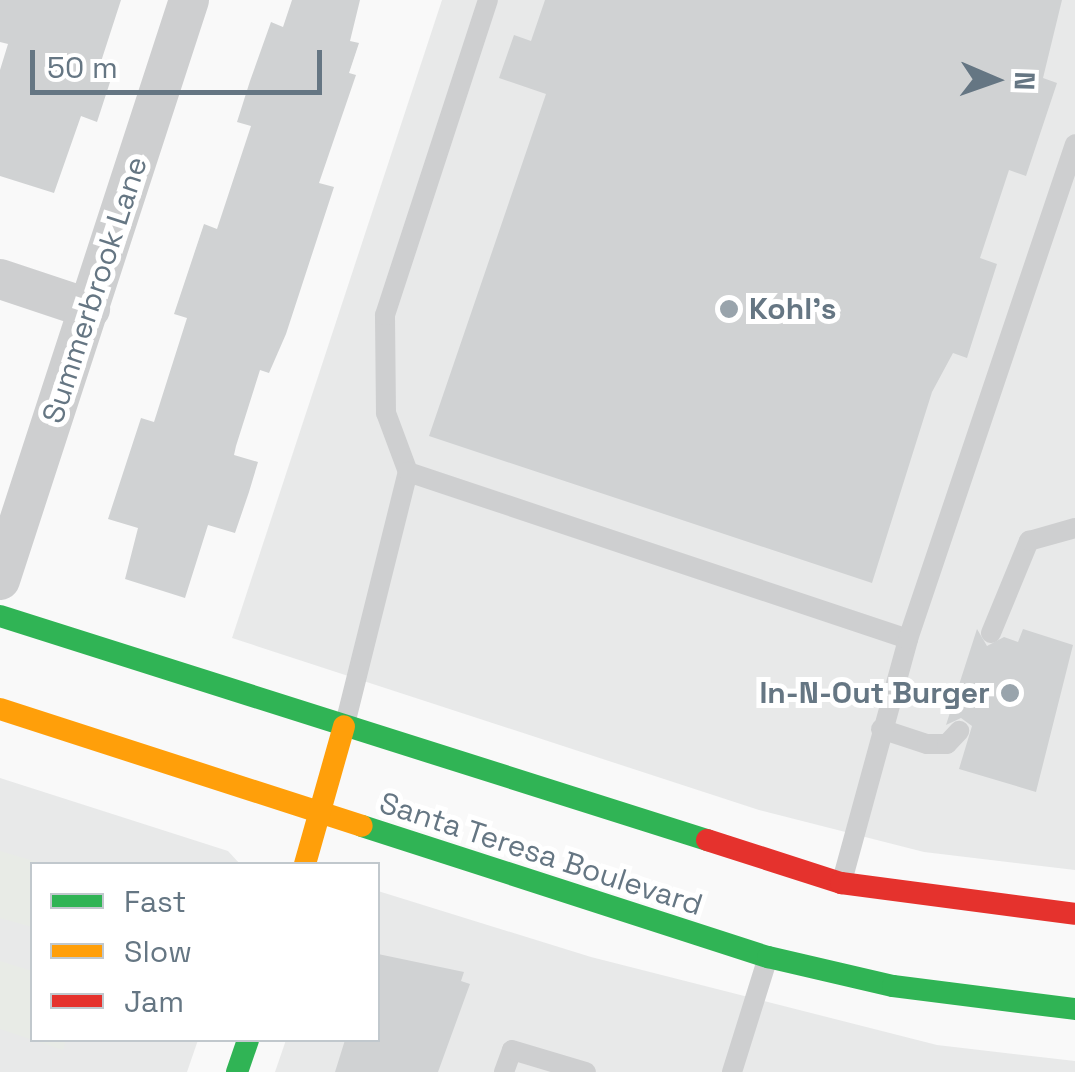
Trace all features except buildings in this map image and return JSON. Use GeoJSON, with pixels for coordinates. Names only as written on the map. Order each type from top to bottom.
{"type":"FeatureCollection","features":[{"type":"Feature","properties":{"kind":"main road","name":"Santa Teresa Boulevard"},"geometry":{"type":"LineString","coordinates":[[0,616],[842,883],[1075,914]]}},
{"type":"Feature","properties":{"kind":"main road","name":"Santa Teresa Boulevard"},"geometry":{"type":"LineString","coordinates":[[0,710],[768,957],[893,986],[1075,1010]]}},
{"type":"Feature","properties":{"kind":"main road"},"geometry":{"type":"LineString","coordinates":[[306,862],[344,726]]}},
{"type":"Feature","properties":{"kind":"main road"},"geometry":{"type":"LineString","coordinates":[[237,1072],[247,1042]]}},
{"type":"Feature","properties":{"kind":"street","name":"Summerbrook Lane"},"geometry":{"type":"LineString","coordinates":[[0,580],[189,0]]}},
{"type":"Feature","properties":{"kind":"street"},"geometry":{"type":"LineString","coordinates":[[0,279],[90,309]]}},
{"type":"Feature","properties":{"kind":"lane"},"geometry":{"type":"LineString","coordinates":[[344,726],[408,472],[386,413],[385,315],[488,0]]}},
{"type":"Feature","properties":{"kind":"lane"},"geometry":{"type":"LineString","coordinates":[[842,883],[908,639],[1075,144]]}},
{"type":"Feature","properties":{"kind":"lane"},"geometry":{"type":"LineString","coordinates":[[408,472],[908,639]]}},
{"type":"Feature","properties":{"kind":"lane"},"geometry":{"type":"LineString","coordinates":[[992,633],[1029,542],[1075,528]]}},
{"type":"Feature","properties":{"kind":"lane"},"geometry":{"type":"LineString","coordinates":[[881,729],[937,744],[960,731]]}},
{"type":"Feature","properties":{"kind":"lane"},"geometry":{"type":"LineString","coordinates":[[732,1072],[768,957]]}},
{"type":"Feature","properties":{"kind":"lane"},"geometry":{"type":"LineString","coordinates":[[504,1072],[512,1050],[586,1072]]}},
{"type":"Feature","properties":{"kind":"shaded area"},"geometry":{"type":"Polygon","coordinates":[[[442,0],[1075,0],[1075,870],[924,852],[759,810],[232,638],[442,0]]]}},
{"type":"Feature","properties":{"kind":"shaded area"},"geometry":{"type":"Polygon","coordinates":[[[0,778],[228,851],[238,862],[30,862],[30,1042],[197,1042],[187,1072],[0,1072],[0,778]]]}},
{"type":"Feature","properties":{"kind":"shaded area"},"geometry":{"type":"Polygon","coordinates":[[[0,851],[37,862],[30,862],[30,926],[0,918],[0,851]]]}},
{"type":"Feature","properties":{"kind":"shaded area"},"geometry":{"type":"Polygon","coordinates":[[[380,892],[591,957],[937,1045],[1075,1061],[1075,1072],[275,1072],[285,1042],[380,1042],[380,892]]]}},
{"type":"Feature","properties":{"kind":"shaded area"},"geometry":{"type":"Polygon","coordinates":[[[0,961],[30,970],[30,1039],[0,1029],[0,961]]]}},
{"type":"Feature","properties":{"kind":"shaded area"},"geometry":{"type":"Polygon","coordinates":[[[39,1042],[65,1042],[63,1050],[39,1042]]]}},
{"type":"Feature","properties":{"kind":"traffic: fast"},"geometry":{"type":"LineString","coordinates":[[0,616],[707,840]]}},
{"type":"Feature","properties":{"kind":"traffic: fast"},"geometry":{"type":"LineString","coordinates":[[362,826],[768,957],[893,986],[1075,1009]]}},
{"type":"Feature","properties":{"kind":"traffic: fast"},"geometry":{"type":"LineString","coordinates":[[237,1072],[247,1042]]}},
{"type":"Feature","properties":{"kind":"traffic: slow"},"geometry":{"type":"LineString","coordinates":[[0,709],[362,826]]}},
{"type":"Feature","properties":{"kind":"traffic: slow"},"geometry":{"type":"LineString","coordinates":[[306,862],[344,726]]}},
{"type":"Feature","properties":{"kind":"traffic: jam"},"geometry":{"type":"LineString","coordinates":[[707,840],[841,883],[1075,914]]}},
{"type":"Feature","properties":{"kind":"place","name":"Kohl's"},"geometry":{"type":"Point","coordinates":[729,309]}},
{"type":"Feature","properties":{"kind":"place","name":"In-N-Out Burger"},"geometry":{"type":"Point","coordinates":[1010,693]}}]}
